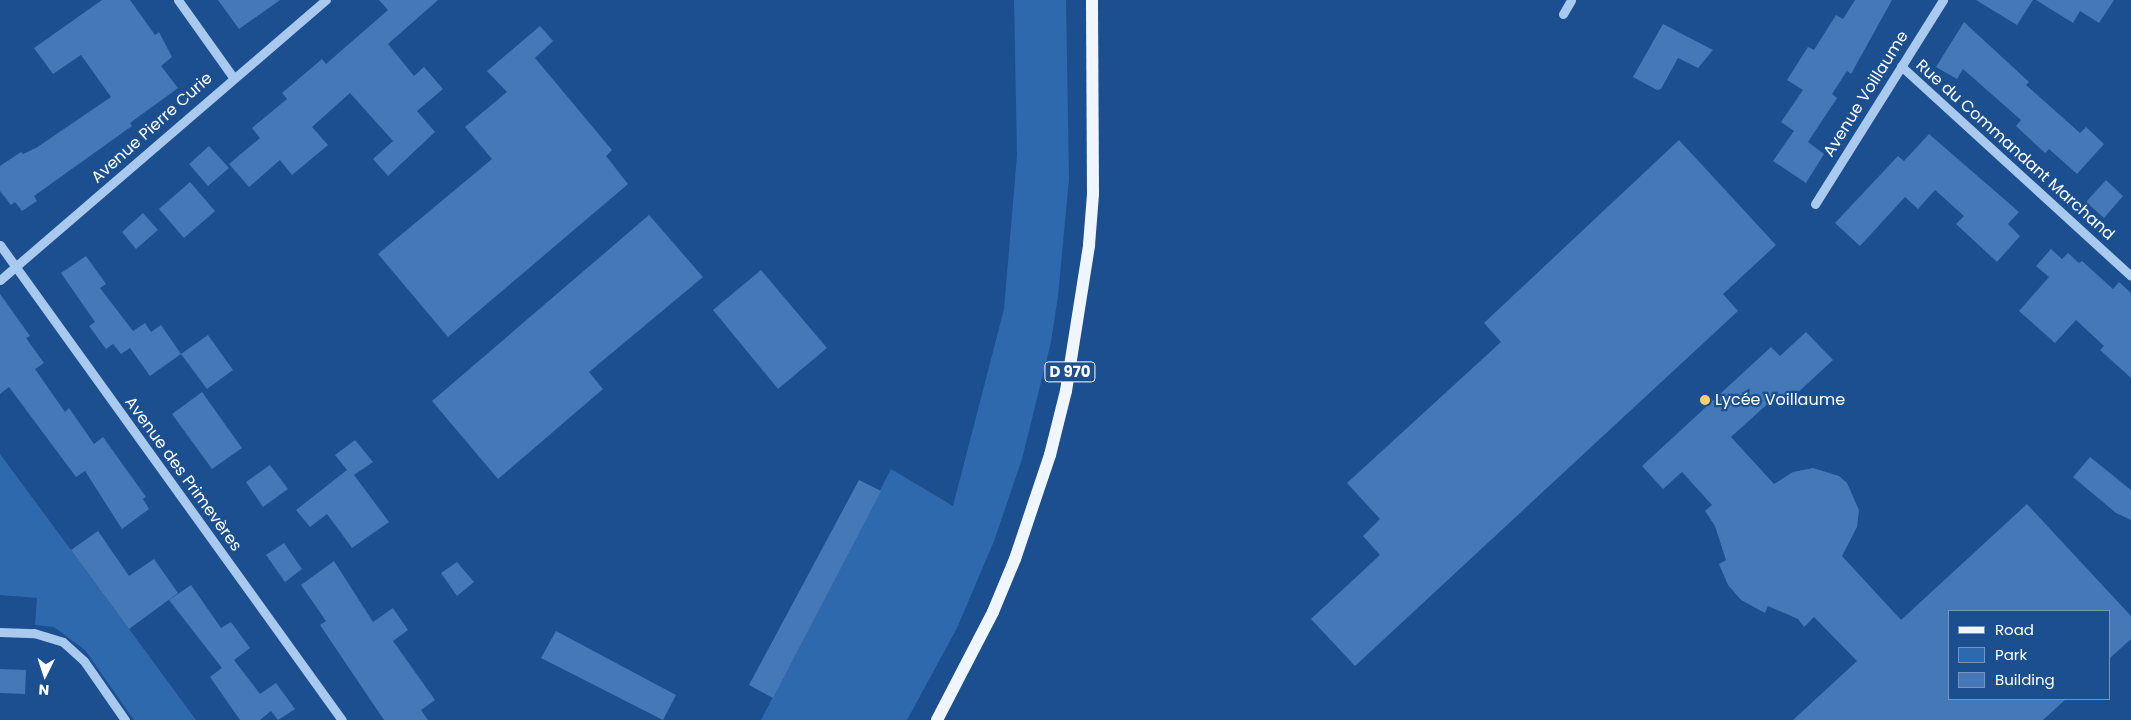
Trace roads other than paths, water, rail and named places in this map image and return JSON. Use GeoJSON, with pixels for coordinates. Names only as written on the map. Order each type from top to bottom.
{"type":"FeatureCollection","features":[{"type":"Feature","properties":{"kind":"main road","name":"D 970"},"geometry":{"type":"LineString","coordinates":[[937,720],[989,620],[1015,559],[1050,455],[1066,391],[1090,245],[1093,194],[1092,0]]}},
{"type":"Feature","properties":{"kind":"street"},"geometry":{"type":"LineString","coordinates":[[178,0],[233,76]]}},
{"type":"Feature","properties":{"kind":"street","name":"Avenue Pierre Curie"},"geometry":{"type":"LineString","coordinates":[[0,280],[16,268],[233,76],[326,0]]}},
{"type":"Feature","properties":{"kind":"street"},"geometry":{"type":"LineString","coordinates":[[1563,14],[1571,0]]}},
{"type":"Feature","properties":{"kind":"street","name":"Avenue Voillaume"},"geometry":{"type":"LineString","coordinates":[[1815,204],[1942,0]]}},
{"type":"Feature","properties":{"kind":"street","name":"Rue du Commandant Marchand"},"geometry":{"type":"LineString","coordinates":[[1901,66],[2131,276]]}},
{"type":"Feature","properties":{"kind":"street","name":"Avenue des Primevères"},"geometry":{"type":"LineString","coordinates":[[0,246],[342,720]]}},
{"type":"Feature","properties":{"kind":"street"},"geometry":{"type":"LineString","coordinates":[[0,632],[34,633],[50,636],[74,650],[125,720]]}},
{"type":"Feature","properties":{"kind":"place","name":"Lycée Voillaume"},"geometry":{"type":"Point","coordinates":[1705,400]}}]}
